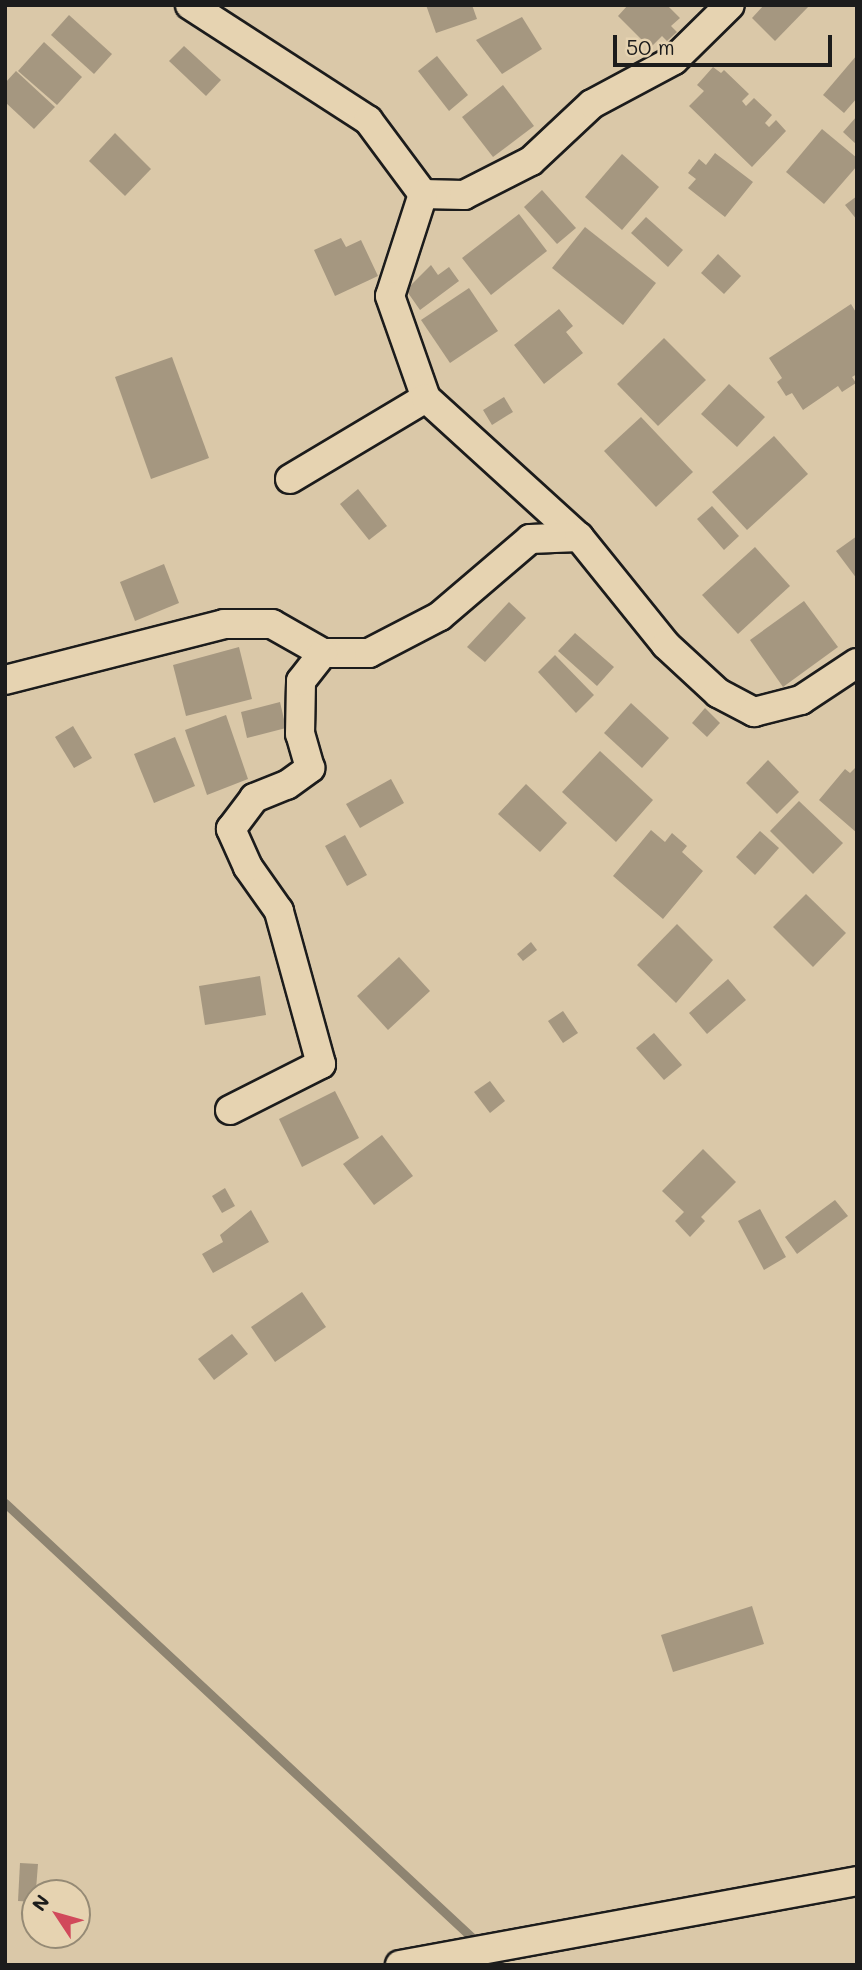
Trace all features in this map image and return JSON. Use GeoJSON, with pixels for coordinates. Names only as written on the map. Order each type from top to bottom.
{"type":"FeatureCollection","features":[{"type":"Feature","properties":{"kind":"street"},"geometry":{"type":"LineString","coordinates":[[190,5],[368,120],[423,194]]}},
{"type":"Feature","properties":{"kind":"street"},"geometry":{"type":"LineString","coordinates":[[423,194],[464,195],[531,161],[592,104],[674,60],[730,5]]}},
{"type":"Feature","properties":{"kind":"street"},"geometry":{"type":"LineString","coordinates":[[423,194],[390,296],[426,398],[579,537],[666,645],[718,692],[754,712],[801,700],[857,663]]}},
{"type":"Feature","properties":{"kind":"street"},"geometry":{"type":"LineString","coordinates":[[290,479],[426,398]]}},
{"type":"Feature","properties":{"kind":"street"},"geometry":{"type":"LineString","coordinates":[[5,680],[224,624],[272,624],[323,653],[369,653],[440,616],[530,539],[579,537]]}},
{"type":"Feature","properties":{"kind":"street"},"geometry":{"type":"LineString","coordinates":[[230,1110],[321,1064],[279,911],[248,867],[231,829],[254,798],[286,785],[310,768],[300,734],[301,681],[323,653]]}},
{"type":"Feature","properties":{"kind":"street"},"geometry":{"type":"LineString","coordinates":[[400,1965],[857,1881]]}},
{"type":"Feature","properties":{"kind":"building"},"geometry":{"type":"Polygon","coordinates":[[[426,5],[472,5],[477,19],[436,33],[426,5]]]}},
{"type":"Feature","properties":{"kind":"building"},"geometry":{"type":"Polygon","coordinates":[[[628,5],[667,5],[680,18],[671,26],[677,32],[667,41],[662,36],[650,48],[618,16],[628,5]]]}},
{"type":"Feature","properties":{"kind":"building"},"geometry":{"type":"Polygon","coordinates":[[[764,5],[810,5],[775,41],[752,18],[764,5]]]}},
{"type":"Feature","properties":{"kind":"building"},"geometry":{"type":"Polygon","coordinates":[[[69,15],[112,54],[94,74],[51,35],[69,15]]]}},
{"type":"Feature","properties":{"kind":"building"},"geometry":{"type":"Polygon","coordinates":[[[522,17],[542,49],[502,74],[476,40],[522,17]]]}},
{"type":"Feature","properties":{"kind":"building"},"geometry":{"type":"Polygon","coordinates":[[[44,42],[82,77],[57,105],[18,71],[44,42]]]}},
{"type":"Feature","properties":{"kind":"building"},"geometry":{"type":"Polygon","coordinates":[[[184,46],[221,80],[206,96],[169,61],[184,46]]]}},
{"type":"Feature","properties":{"kind":"building"},"geometry":{"type":"Polygon","coordinates":[[[857,55],[857,98],[844,113],[823,95],[857,55]]]}},
{"type":"Feature","properties":{"kind":"building"},"geometry":{"type":"Polygon","coordinates":[[[437,56],[468,95],[449,111],[418,71],[437,56]]]}},
{"type":"Feature","properties":{"kind":"building"},"geometry":{"type":"Polygon","coordinates":[[[713,67],[721,73],[724,70],[749,94],[742,101],[746,106],[754,98],[772,115],[765,123],[769,127],[776,120],[786,131],[752,167],[689,106],[704,91],[697,85],[713,67]]]}},
{"type":"Feature","properties":{"kind":"building"},"geometry":{"type":"Polygon","coordinates":[[[16,71],[55,107],[34,129],[5,102],[5,83],[16,71]]]}},
{"type":"Feature","properties":{"kind":"building"},"geometry":{"type":"Polygon","coordinates":[[[503,85],[534,126],[493,157],[462,117],[503,85]]]}},
{"type":"Feature","properties":{"kind":"building"},"geometry":{"type":"Polygon","coordinates":[[[857,116],[857,145],[843,132],[857,116]]]}},
{"type":"Feature","properties":{"kind":"building"},"geometry":{"type":"Polygon","coordinates":[[[822,129],[857,158],[857,166],[824,204],[786,172],[822,129]]]}},
{"type":"Feature","properties":{"kind":"building"},"geometry":{"type":"Polygon","coordinates":[[[115,133],[151,169],[125,196],[89,161],[115,133]]]}},
{"type":"Feature","properties":{"kind":"building"},"geometry":{"type":"Polygon","coordinates":[[[715,153],[753,182],[725,217],[688,188],[696,179],[688,173],[699,159],[706,165],[715,153]]]}},
{"type":"Feature","properties":{"kind":"building"},"geometry":{"type":"Polygon","coordinates":[[[622,154],[659,187],[622,230],[585,197],[622,154]]]}},
{"type":"Feature","properties":{"kind":"building"},"geometry":{"type":"Polygon","coordinates":[[[542,190],[576,228],[557,244],[524,207],[542,190]]]}},
{"type":"Feature","properties":{"kind":"building"},"geometry":{"type":"Polygon","coordinates":[[[857,196],[857,220],[845,205],[857,196]]]}},
{"type":"Feature","properties":{"kind":"building"},"geometry":{"type":"Polygon","coordinates":[[[519,214],[547,251],[491,295],[462,258],[519,214]]]}},
{"type":"Feature","properties":{"kind":"building"},"geometry":{"type":"Polygon","coordinates":[[[646,217],[683,250],[668,267],[631,233],[646,217]]]}},
{"type":"Feature","properties":{"kind":"building"},"geometry":{"type":"Polygon","coordinates":[[[585,227],[656,283],[623,325],[552,268],[585,227]]]}},
{"type":"Feature","properties":{"kind":"building"},"geometry":{"type":"Polygon","coordinates":[[[341,238],[346,247],[361,240],[378,276],[335,296],[314,250],[341,238]]]}},
{"type":"Feature","properties":{"kind":"building"},"geometry":{"type":"Polygon","coordinates":[[[718,254],[741,276],[724,294],[701,273],[718,254]]]}},
{"type":"Feature","properties":{"kind":"building"},"geometry":{"type":"Polygon","coordinates":[[[431,265],[438,275],[449,267],[459,281],[420,310],[406,290],[431,265]]]}},
{"type":"Feature","properties":{"kind":"building"},"geometry":{"type":"Polygon","coordinates":[[[469,288],[498,331],[450,363],[421,320],[469,288]]]}},
{"type":"Feature","properties":{"kind":"building"},"geometry":{"type":"Polygon","coordinates":[[[851,304],[857,314],[857,374],[852,377],[856,383],[842,392],[838,386],[803,410],[792,393],[786,396],[777,382],[782,378],[769,358],[851,304]]]}},
{"type":"Feature","properties":{"kind":"building"},"geometry":{"type":"Polygon","coordinates":[[[559,309],[573,326],[566,332],[583,353],[544,384],[514,345],[559,309]]]}},
{"type":"Feature","properties":{"kind":"building"},"geometry":{"type":"Polygon","coordinates":[[[664,338],[706,380],[658,426],[617,384],[664,338]]]}},
{"type":"Feature","properties":{"kind":"building"},"geometry":{"type":"Polygon","coordinates":[[[172,357],[209,458],[151,479],[115,377],[172,357]]]}},
{"type":"Feature","properties":{"kind":"building"},"geometry":{"type":"Polygon","coordinates":[[[729,384],[765,417],[737,447],[701,414],[729,384]]]}},
{"type":"Feature","properties":{"kind":"building"},"geometry":{"type":"Polygon","coordinates":[[[504,397],[513,412],[492,425],[483,410],[504,397]]]}},
{"type":"Feature","properties":{"kind":"building"},"geometry":{"type":"Polygon","coordinates":[[[641,417],[693,472],[656,507],[604,451],[641,417]]]}},
{"type":"Feature","properties":{"kind":"building"},"geometry":{"type":"Polygon","coordinates":[[[774,436],[808,474],[747,530],[712,492],[774,436]]]}},
{"type":"Feature","properties":{"kind":"building"},"geometry":{"type":"Polygon","coordinates":[[[358,489],[387,526],[369,540],[340,504],[358,489]]]}},
{"type":"Feature","properties":{"kind":"building"},"geometry":{"type":"Polygon","coordinates":[[[712,506],[739,536],[724,550],[697,519],[712,506]]]}},
{"type":"Feature","properties":{"kind":"building"},"geometry":{"type":"Polygon","coordinates":[[[857,536],[857,579],[836,551],[857,536]]]}},
{"type":"Feature","properties":{"kind":"building"},"geometry":{"type":"Polygon","coordinates":[[[755,547],[790,586],[738,634],[702,595],[755,547]]]}},
{"type":"Feature","properties":{"kind":"building"},"geometry":{"type":"Polygon","coordinates":[[[164,564],[179,603],[135,621],[120,582],[164,564]]]}},
{"type":"Feature","properties":{"kind":"building"},"geometry":{"type":"Polygon","coordinates":[[[804,601],[838,647],[783,687],[750,640],[804,601]]]}},
{"type":"Feature","properties":{"kind":"building"},"geometry":{"type":"Polygon","coordinates":[[[509,602],[526,618],[485,662],[467,647],[509,602]]]}},
{"type":"Feature","properties":{"kind":"building"},"geometry":{"type":"Polygon","coordinates":[[[575,633],[614,667],[597,686],[558,651],[575,633]]]}},
{"type":"Feature","properties":{"kind":"building"},"geometry":{"type":"Polygon","coordinates":[[[239,647],[252,699],[186,716],[173,665],[239,647]]]}},
{"type":"Feature","properties":{"kind":"building"},"geometry":{"type":"Polygon","coordinates":[[[555,655],[594,695],[576,713],[538,672],[555,655]]]}},
{"type":"Feature","properties":{"kind":"building"},"geometry":{"type":"Polygon","coordinates":[[[280,702],[286,728],[247,738],[241,712],[280,702]]]}},
{"type":"Feature","properties":{"kind":"building"},"geometry":{"type":"Polygon","coordinates":[[[631,703],[669,738],[642,768],[604,733],[631,703]]]}},
{"type":"Feature","properties":{"kind":"building"},"geometry":{"type":"Polygon","coordinates":[[[705,708],[720,723],[707,737],[692,723],[705,708]]]}},
{"type":"Feature","properties":{"kind":"building"},"geometry":{"type":"Polygon","coordinates":[[[226,715],[248,779],[207,795],[185,730],[226,715]]]}},
{"type":"Feature","properties":{"kind":"building"},"geometry":{"type":"Polygon","coordinates":[[[73,726],[92,758],[74,768],[55,737],[73,726]]]}},
{"type":"Feature","properties":{"kind":"building"},"geometry":{"type":"Polygon","coordinates":[[[175,737],[195,786],[154,803],[134,754],[175,737]]]}},
{"type":"Feature","properties":{"kind":"building"},"geometry":{"type":"Polygon","coordinates":[[[600,751],[653,800],[616,842],[562,792],[600,751]]]}},
{"type":"Feature","properties":{"kind":"building"},"geometry":{"type":"Polygon","coordinates":[[[768,760],[799,792],[777,814],[746,783],[768,760]]]}},
{"type":"Feature","properties":{"kind":"building"},"geometry":{"type":"Polygon","coordinates":[[[857,766],[857,833],[819,800],[845,769],[850,773],[857,766]]]}},
{"type":"Feature","properties":{"kind":"building"},"geometry":{"type":"Polygon","coordinates":[[[391,779],[404,803],[360,828],[346,804],[391,779]]]}},
{"type":"Feature","properties":{"kind":"building"},"geometry":{"type":"Polygon","coordinates":[[[526,784],[567,823],[540,852],[498,814],[526,784]]]}},
{"type":"Feature","properties":{"kind":"building"},"geometry":{"type":"Polygon","coordinates":[[[799,801],[843,843],[813,874],[770,831],[799,801]]]}},
{"type":"Feature","properties":{"kind":"building"},"geometry":{"type":"Polygon","coordinates":[[[651,830],[665,842],[672,833],[687,846],[682,852],[703,871],[663,919],[613,876],[651,830]]]}},
{"type":"Feature","properties":{"kind":"building"},"geometry":{"type":"Polygon","coordinates":[[[760,831],[779,848],[755,875],[736,857],[760,831]]]}},
{"type":"Feature","properties":{"kind":"building"},"geometry":{"type":"Polygon","coordinates":[[[345,835],[367,875],[347,886],[325,846],[345,835]]]}},
{"type":"Feature","properties":{"kind":"building"},"geometry":{"type":"Polygon","coordinates":[[[806,894],[846,933],[813,967],[773,927],[806,894]]]}},
{"type":"Feature","properties":{"kind":"building"},"geometry":{"type":"Polygon","coordinates":[[[677,924],[713,960],[676,1003],[637,965],[677,924]]]}},
{"type":"Feature","properties":{"kind":"building"},"geometry":{"type":"Polygon","coordinates":[[[531,942],[537,950],[523,961],[517,954],[531,942]]]}},
{"type":"Feature","properties":{"kind":"building"},"geometry":{"type":"Polygon","coordinates":[[[399,957],[430,991],[388,1030],[357,996],[399,957]]]}},
{"type":"Feature","properties":{"kind":"building"},"geometry":{"type":"Polygon","coordinates":[[[260,976],[266,1015],[205,1025],[199,986],[260,976]]]}},
{"type":"Feature","properties":{"kind":"building"},"geometry":{"type":"Polygon","coordinates":[[[728,979],[746,1000],[707,1034],[689,1013],[728,979]]]}},
{"type":"Feature","properties":{"kind":"building"},"geometry":{"type":"Polygon","coordinates":[[[563,1011],[578,1033],[563,1043],[548,1021],[563,1011]]]}},
{"type":"Feature","properties":{"kind":"building"},"geometry":{"type":"Polygon","coordinates":[[[654,1033],[682,1065],[664,1080],[636,1048],[654,1033]]]}},
{"type":"Feature","properties":{"kind":"building"},"geometry":{"type":"Polygon","coordinates":[[[490,1081],[505,1101],[490,1113],[474,1092],[490,1081]]]}},
{"type":"Feature","properties":{"kind":"building"},"geometry":{"type":"Polygon","coordinates":[[[335,1091],[359,1138],[302,1167],[279,1119],[335,1091]]]}},
{"type":"Feature","properties":{"kind":"building"},"geometry":{"type":"Polygon","coordinates":[[[382,1135],[413,1176],[374,1205],[343,1164],[382,1135]]]}},
{"type":"Feature","properties":{"kind":"building"},"geometry":{"type":"Polygon","coordinates":[[[703,1149],[736,1182],[701,1217],[705,1221],[690,1237],[675,1221],[684,1212],[662,1191],[703,1149]]]}},
{"type":"Feature","properties":{"kind":"building"},"geometry":{"type":"Polygon","coordinates":[[[225,1188],[235,1206],[222,1213],[212,1196],[225,1188]]]}},
{"type":"Feature","properties":{"kind":"building"},"geometry":{"type":"Polygon","coordinates":[[[835,1200],[848,1216],[797,1254],[785,1237],[835,1200]]]}},
{"type":"Feature","properties":{"kind":"building"},"geometry":{"type":"Polygon","coordinates":[[[760,1209],[786,1257],[764,1270],[738,1221],[760,1209]]]}},
{"type":"Feature","properties":{"kind":"building"},"geometry":{"type":"Polygon","coordinates":[[[251,1210],[269,1242],[213,1273],[202,1254],[223,1242],[220,1235],[251,1210]]]}},
{"type":"Feature","properties":{"kind":"building"},"geometry":{"type":"Polygon","coordinates":[[[302,1292],[326,1327],[275,1362],[251,1327],[302,1292]]]}},
{"type":"Feature","properties":{"kind":"building"},"geometry":{"type":"Polygon","coordinates":[[[232,1334],[248,1354],[214,1380],[198,1359],[232,1334]]]}},
{"type":"Feature","properties":{"kind":"building"},"geometry":{"type":"Polygon","coordinates":[[[752,1606],[764,1644],[673,1672],[661,1635],[752,1606]]]}},
{"type":"Feature","properties":{"kind":"building"},"geometry":{"type":"Polygon","coordinates":[[[20,1863],[38,1864],[37,1879],[21,1879],[21,1901],[18,1901],[20,1863]]]}},
{"type":"Feature","properties":{"kind":"waterway"},"geometry":{"type":"LineString","coordinates":[[5,1503],[480,1945]]}}]}
